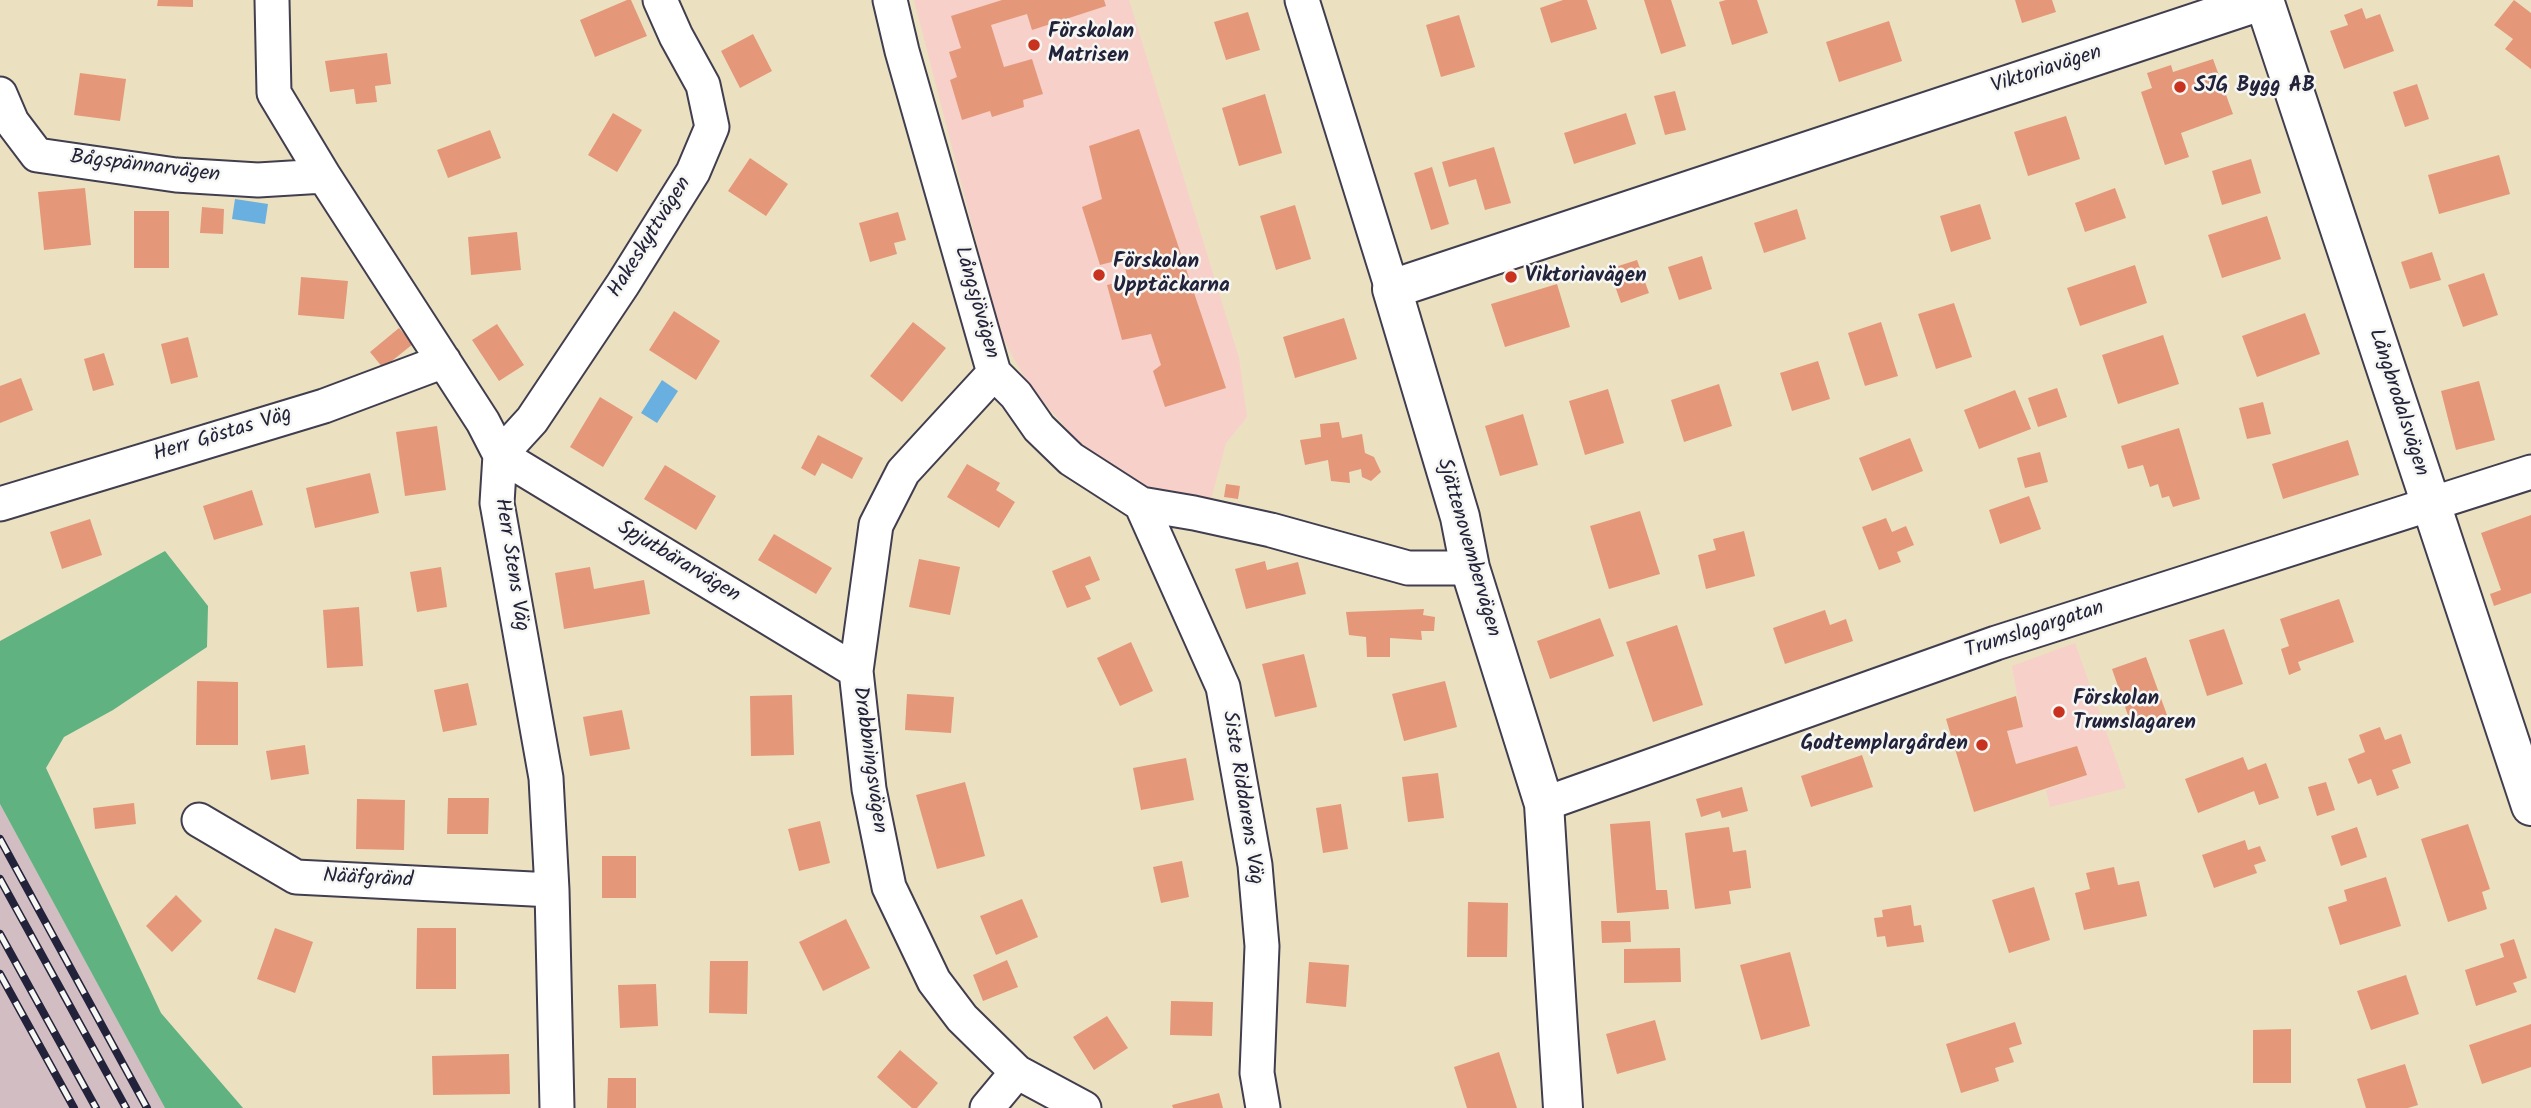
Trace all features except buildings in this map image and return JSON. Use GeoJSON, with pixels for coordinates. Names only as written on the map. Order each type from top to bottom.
{"type":"FeatureCollection","features":[{"type":"Feature","properties":{"kind":"street"},"geometry":{"type":"LineString","coordinates":[[272,0],[274,93],[324,176],[483,422],[500,455]]}},
{"type":"Feature","properties":{"kind":"street","name":"Hakeskyttvägen"},"geometry":{"type":"LineString","coordinates":[[500,455],[532,420],[623,284],[693,172],[712,127],[703,85],[660,0]]}},
{"type":"Feature","properties":{"kind":"street","name":"Långsjövägen"},"geometry":{"type":"LineString","coordinates":[[890,0],[994,373],[1016,396],[1039,428],[1071,459],[1141,504],[1271,530],[1408,568],[1471,568]]}},
{"type":"Feature","properties":{"kind":"street","name":"Sjättenovembervägen"},"geometry":{"type":"LineString","coordinates":[[1302,0],[1392,289],[1460,517],[1471,568],[1544,804],[1563,1108]]}},
{"type":"Feature","properties":{"kind":"street","name":"Viktoriavägen"},"geometry":{"type":"LineString","coordinates":[[1392,289],[2264,0]]}},
{"type":"Feature","properties":{"kind":"street","name":"Långbrodalsvägen"},"geometry":{"type":"LineString","coordinates":[[2264,0],[2531,806]]}},
{"type":"Feature","properties":{"kind":"street","name":"Bågspännarvägen"},"geometry":{"type":"LineString","coordinates":[[0,94],[12,122],[37,155],[176,175],[258,180],[324,176]]}},
{"type":"Feature","properties":{"kind":"street","name":"Herr Göstas Väg"},"geometry":{"type":"LineString","coordinates":[[0,504],[324,406],[444,360]]}},
{"type":"Feature","properties":{"kind":"street","name":"Drabbningsvägen"},"geometry":{"type":"LineString","coordinates":[[994,373],[903,472],[876,525],[856,671],[869,789],[889,887],[934,981],[962,1018],[1017,1072],[1084,1108]]}},
{"type":"Feature","properties":{"kind":"street","name":"Spjutbärarvägen"},"geometry":{"type":"LineString","coordinates":[[500,455],[856,671]]}},
{"type":"Feature","properties":{"kind":"street","name":"Herr Stens Väg"},"geometry":{"type":"LineString","coordinates":[[500,455],[497,503],[546,778],[552,890],[557,1108]]}},
{"type":"Feature","properties":{"kind":"street","name":"Trumslagargatan"},"geometry":{"type":"LineString","coordinates":[[1544,804],[1996,643],[2531,472]]}},
{"type":"Feature","properties":{"kind":"street","name":"Siste Riddarens Väg"},"geometry":{"type":"LineString","coordinates":[[1141,504],[1223,687],[1255,865],[1262,946],[1257,1073],[1263,1108]]}},
{"type":"Feature","properties":{"kind":"street","name":"Nääfgränd"},"geometry":{"type":"LineString","coordinates":[[198,820],[296,877],[552,890]]}},
{"type":"Feature","properties":{"kind":"street"},"geometry":{"type":"LineString","coordinates":[[987,1108],[1017,1072]]}},
{"type":"Feature","properties":{"kind":"shaded area","name":"Förskolan Upptäckarna"},"geometry":{"type":"Polygon","coordinates":[[[914,0],[1129,0],[1239,358],[1247,417],[1226,443],[1209,507],[1149,490],[1113,470],[1080,444],[1028,384],[1000,333],[914,0]]]}},
{"type":"Feature","properties":{"kind":"shaded area","name":"Förskolan Trumslagaren"},"geometry":{"type":"Polygon","coordinates":[[[2075,643],[2126,788],[2050,807],[2046,790],[2087,775],[2074,747],[2016,764],[2007,731],[2023,727],[2012,666],[2075,643]]]}},
{"type":"Feature","properties":{"kind":"shaded area"},"geometry":{"type":"Polygon","coordinates":[[[0,804],[90,969],[165,1108],[0,1108],[0,804]]]}},
{"type":"Feature","properties":{"kind":"green space"},"geometry":{"type":"Polygon","coordinates":[[[165,551],[208,606],[207,647],[113,710],[64,737],[46,768],[161,1013],[243,1108],[165,1108],[0,804],[0,641],[165,551]]]}},
{"type":"Feature","properties":{"kind":"water"},"geometry":{"type":"Polygon","coordinates":[[[235,199],[268,204],[265,224],[232,219],[235,199]]]}},
{"type":"Feature","properties":{"kind":"water"},"geometry":{"type":"Polygon","coordinates":[[[662,380],[678,391],[657,423],[641,413],[662,380]]]}},
{"type":"Feature","properties":{"kind":"railway"},"geometry":{"type":"LineString","coordinates":[[0,839],[147,1108]]}},
{"type":"Feature","properties":{"kind":"railway"},"geometry":{"type":"LineString","coordinates":[[0,879],[126,1108]]}},
{"type":"Feature","properties":{"kind":"railway"},"geometry":{"type":"LineString","coordinates":[[0,934],[96,1108]]}},
{"type":"Feature","properties":{"kind":"railway"},"geometry":{"type":"LineString","coordinates":[[0,974],[74,1108]]}},
{"type":"Feature","properties":{"kind":"place","name":"Förskolan Matrisen"},"geometry":{"type":"Point","coordinates":[1034,45]}},
{"type":"Feature","properties":{"kind":"place","name":"SJG Bygg AB"},"geometry":{"type":"Point","coordinates":[2180,87]}},
{"type":"Feature","properties":{"kind":"place","name":"Förskolan Upptäckarna"},"geometry":{"type":"Point","coordinates":[1099,275]}},
{"type":"Feature","properties":{"kind":"place","name":"Viktoriavägen"},"geometry":{"type":"Point","coordinates":[1511,277]}},
{"type":"Feature","properties":{"kind":"place","name":"Förskolan Trumslagaren"},"geometry":{"type":"Point","coordinates":[2059,712]}},
{"type":"Feature","properties":{"kind":"place","name":"Godtemplargården"},"geometry":{"type":"Point","coordinates":[1982,745]}}]}
